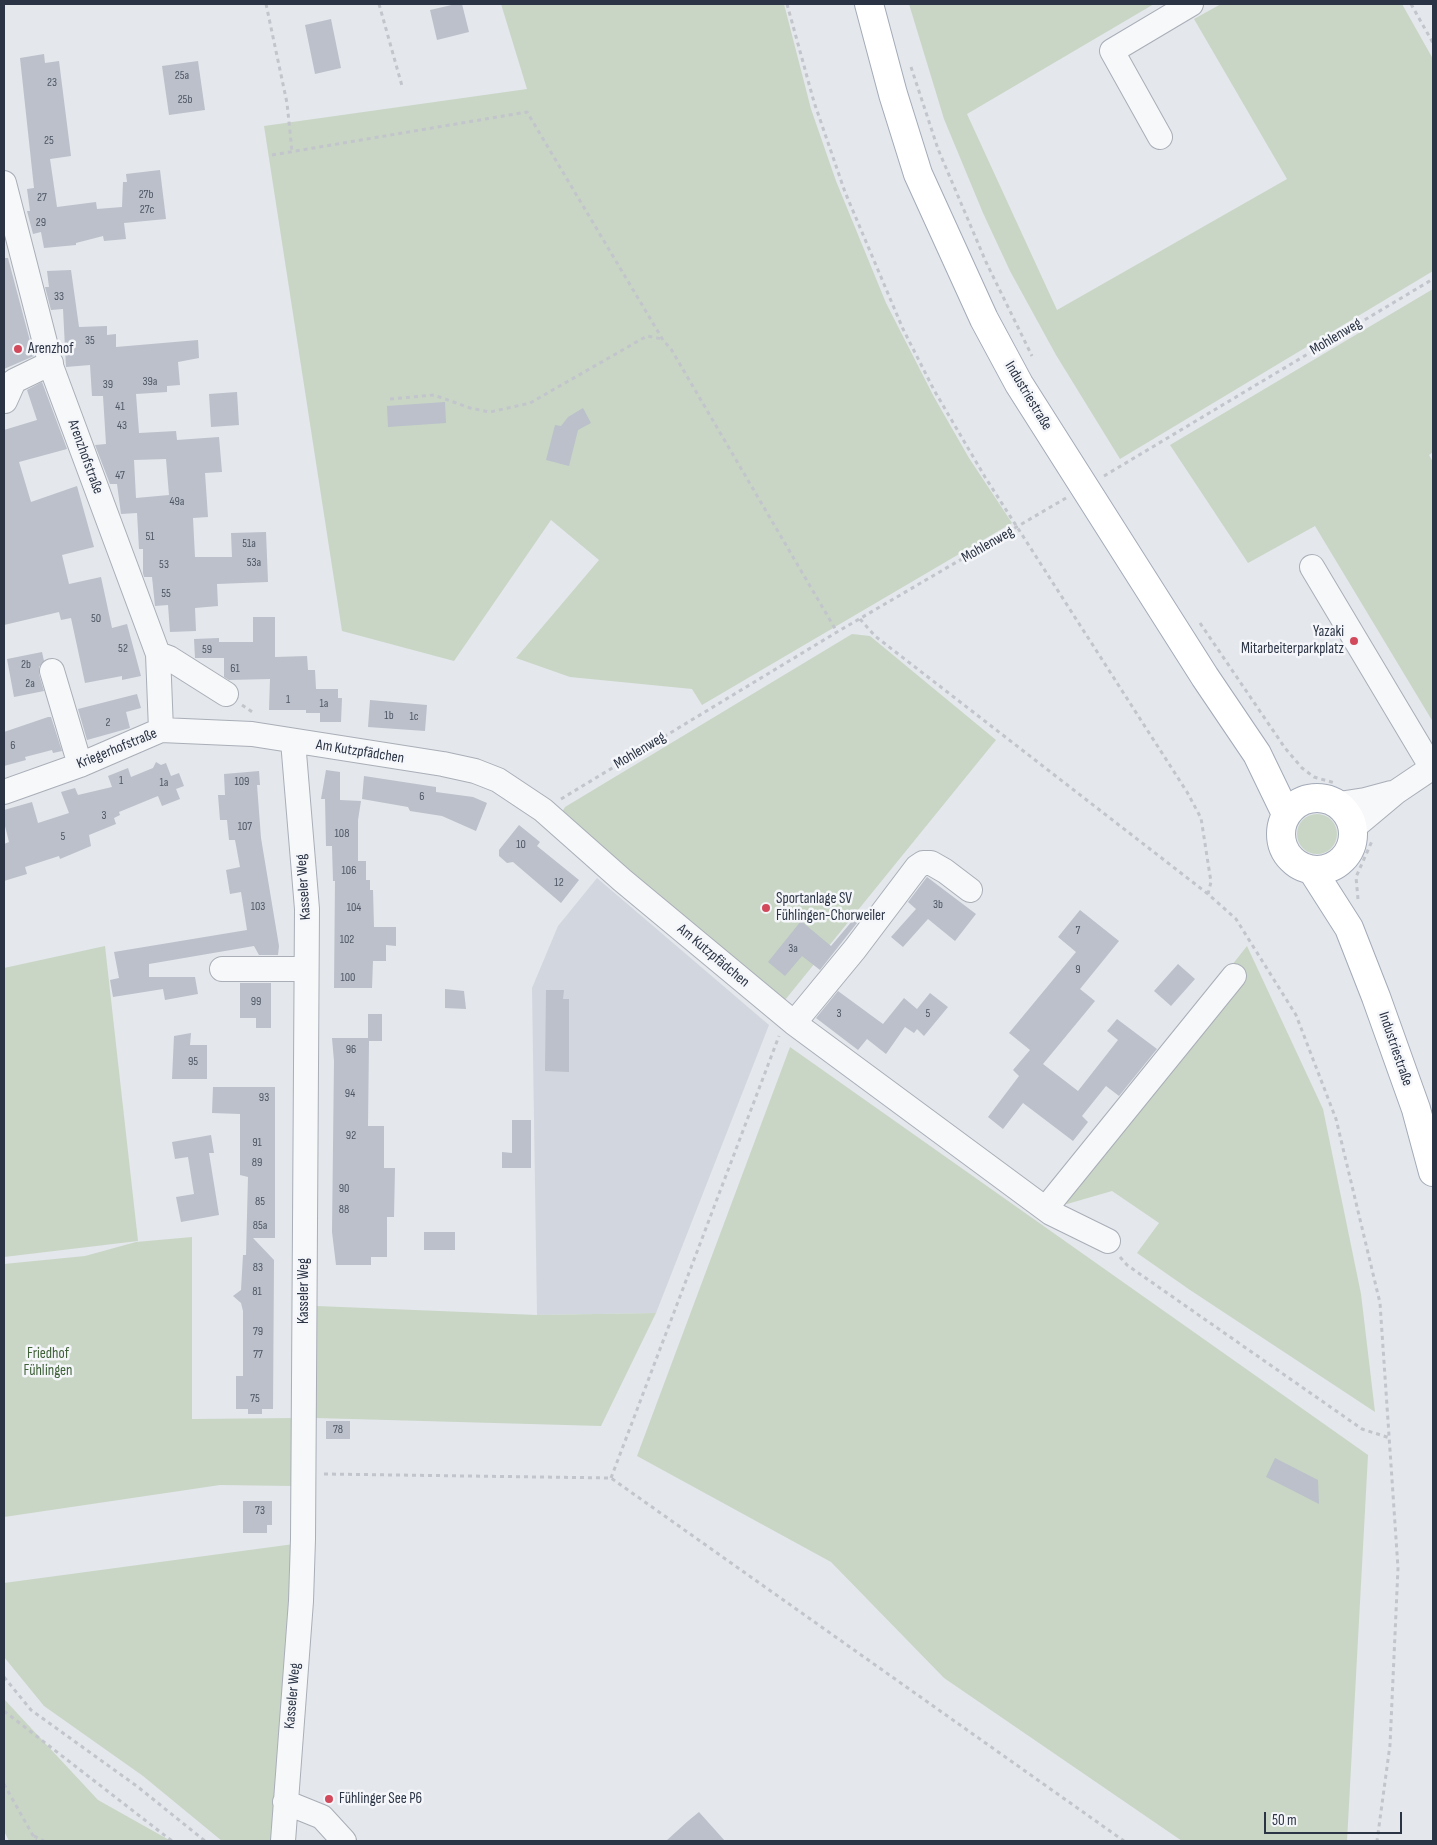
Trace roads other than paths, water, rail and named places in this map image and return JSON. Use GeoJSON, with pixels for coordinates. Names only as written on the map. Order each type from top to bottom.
{"type":"FeatureCollection","features":[{"type":"Feature","properties":{"kind":"main road","name":"Industriestraße"},"geometry":{"type":"LineString","coordinates":[[869,4],[893,94],[918,174],[956,260],[1019,384],[1096,477],[1205,677],[1257,754],[1286,814]]}},
{"type":"Feature","properties":{"kind":"main road","name":"Industriestraße"},"geometry":{"type":"LineString","coordinates":[[1257,754],[1310,798]]}},
{"type":"Feature","properties":{"kind":"main road"},"geometry":{"type":"LineString","coordinates":[[1310,798],[1352,802],[1348,814],[1354,828],[1351,848],[1339,863],[1326,869],[1312,870],[1298,865],[1288,856],[1282,842],[1281,828],[1286,814],[1296,804],[1310,798]]}},
{"type":"Feature","properties":{"kind":"main road","name":"Industriestraße"},"geometry":{"type":"LineString","coordinates":[[1339,863],[1348,928]]}},
{"type":"Feature","properties":{"kind":"main road","name":"Industriestraße"},"geometry":{"type":"LineString","coordinates":[[1312,870],[1348,928],[1398,1055],[1433,1172]]}},
{"type":"Feature","properties":{"kind":"street"},"geometry":{"type":"LineString","coordinates":[[1160,137],[1112,51],[1192,4]]}},
{"type":"Feature","properties":{"kind":"street","name":"Arenzhofstraße"},"geometry":{"type":"LineString","coordinates":[[4,183],[50,364],[158,654],[161,730]]}},
{"type":"Feature","properties":{"kind":"street"},"geometry":{"type":"LineString","coordinates":[[6,401],[14,381],[50,364]]}},
{"type":"Feature","properties":{"kind":"street"},"geometry":{"type":"LineString","coordinates":[[1312,567],[1433,767],[1396,792],[1354,828]]}},
{"type":"Feature","properties":{"kind":"street"},"geometry":{"type":"LineString","coordinates":[[158,654],[226,694]]}},
{"type":"Feature","properties":{"kind":"street"},"geometry":{"type":"LineString","coordinates":[[52,671],[80,765]]}},
{"type":"Feature","properties":{"kind":"street","name":"Kriegerhofstraße"},"geometry":{"type":"LineString","coordinates":[[4,792],[80,765],[161,730],[252,734],[293,741]]}},
{"type":"Feature","properties":{"kind":"street","name":"Am Kutzpfädchen"},"geometry":{"type":"LineString","coordinates":[[293,741],[475,771],[498,780],[543,810],[622,880],[790,1020],[1046,1208],[1108,1241]]}},
{"type":"Feature","properties":{"kind":"street","name":"Kasseler Weg"},"geometry":{"type":"LineString","coordinates":[[283,1841],[301,1601],[303,1474],[307,909],[293,741]]}},
{"type":"Feature","properties":{"kind":"street"},"geometry":{"type":"LineString","coordinates":[[1352,802],[1396,792]]}},
{"type":"Feature","properties":{"kind":"street"},"geometry":{"type":"LineString","coordinates":[[790,1020],[855,949],[917,867],[923,862],[931,863],[970,890]]}},
{"type":"Feature","properties":{"kind":"street"},"geometry":{"type":"LineString","coordinates":[[222,969],[306,969]]}},
{"type":"Feature","properties":{"kind":"street"},"geometry":{"type":"LineString","coordinates":[[1046,1208],[1234,976]]}},
{"type":"Feature","properties":{"kind":"street"},"geometry":{"type":"LineString","coordinates":[[285,1802],[322,1817],[344,1841]]}},
{"type":"Feature","properties":{"kind":"place","name":"Arenzhof"},"geometry":{"type":"Point","coordinates":[18,349]}},
{"type":"Feature","properties":{"kind":"place","name":"Yazaki Mitarbeiterparkplatz"},"geometry":{"type":"Point","coordinates":[1354,641]}},
{"type":"Feature","properties":{"kind":"place","name":"Sportanlage SV Fühlingen-Chorweiler"},"geometry":{"type":"Point","coordinates":[766,908]}},
{"type":"Feature","properties":{"kind":"place","name":"Fühlinger See P6"},"geometry":{"type":"Point","coordinates":[329,1799]}},
{"type":"Feature","properties":{"kind":"park label","name":"Friedhof Fühlingen"},"geometry":{"type":"Point","coordinates":[48,1362]}}]}
